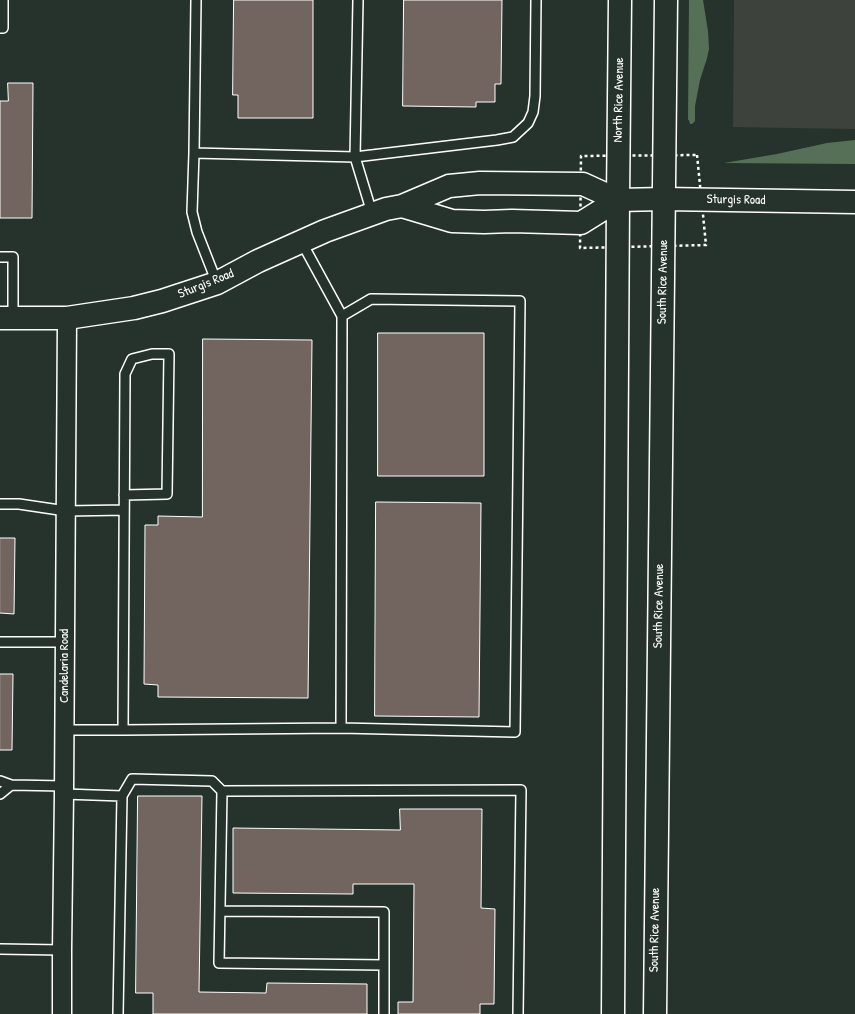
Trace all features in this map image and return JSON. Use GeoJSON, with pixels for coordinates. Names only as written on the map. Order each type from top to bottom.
{"type":"FeatureCollection","features":[{"type":"Feature","properties":{"kind":"main road","name":"North Rice Avenue"},"geometry":{"type":"LineString","coordinates":[[618,200],[620,0]]}},
{"type":"Feature","properties":{"kind":"main road"},"geometry":{"type":"LineString","coordinates":[[664,199],[666,0]]}},
{"type":"Feature","properties":{"kind":"main road","name":"Sturgis Road"},"geometry":{"type":"LineString","coordinates":[[7,319],[67,318],[134,308],[162,301],[217,283],[258,261],[331,228],[386,209],[402,206],[449,186],[480,183],[583,184],[618,200],[664,199],[855,202]]}},
{"type":"Feature","properties":{"kind":"main road","name":"South Rice Avenue"},"geometry":{"type":"LineString","coordinates":[[654,1014],[664,199]]}},
{"type":"Feature","properties":{"kind":"main road","name":"Sturgis Road"},"geometry":{"type":"LineString","coordinates":[[402,206],[452,221],[581,223],[618,200]]}},
{"type":"Feature","properties":{"kind":"main road"},"geometry":{"type":"LineString","coordinates":[[613,1014],[618,200]]}},
{"type":"Feature","properties":{"kind":"street","name":"Candelaria Road"},"geometry":{"type":"LineString","coordinates":[[62,1014],[67,318]]}},
{"type":"Feature","properties":{"kind":"lane"},"geometry":{"type":"LineString","coordinates":[[0,28],[3,28],[3,0]]}},
{"type":"Feature","properties":{"kind":"lane"},"geometry":{"type":"LineString","coordinates":[[196,0],[192,212],[197,232],[217,283]]}},
{"type":"Feature","properties":{"kind":"lane"},"geometry":{"type":"LineString","coordinates":[[358,0],[355,156],[372,214]]}},
{"type":"Feature","properties":{"kind":"lane"},"geometry":{"type":"LineString","coordinates":[[194,153],[355,156],[513,137],[528,123],[533,112],[535,96],[536,0]]}},
{"type":"Feature","properties":{"kind":"lane"},"geometry":{"type":"LineString","coordinates":[[301,241],[342,316],[341,728]]}},
{"type":"Feature","properties":{"kind":"lane"},"geometry":{"type":"LineString","coordinates":[[0,257],[13,257],[7,319]]}},
{"type":"Feature","properties":{"kind":"lane"},"geometry":{"type":"LineString","coordinates":[[64,730],[341,728],[515,732],[520,301],[372,298],[342,316]]}},
{"type":"Feature","properties":{"kind":"lane"},"geometry":{"type":"LineString","coordinates":[[123,730],[124,495],[125,374],[132,359],[152,354],[168,354],[167,494],[124,495]]}},
{"type":"Feature","properties":{"kind":"lane"},"geometry":{"type":"LineString","coordinates":[[0,504],[19,504],[66,511],[124,510]]}},
{"type":"Feature","properties":{"kind":"lane"},"geometry":{"type":"LineString","coordinates":[[0,642],[65,642]]}},
{"type":"Feature","properties":{"kind":"lane"},"geometry":{"type":"LineString","coordinates":[[118,1014],[122,796],[132,779],[212,780],[222,791],[219,963],[384,965]]}},
{"type":"Feature","properties":{"kind":"lane"},"geometry":{"type":"LineString","coordinates":[[0,781],[10,785],[122,796]]}},
{"type":"Feature","properties":{"kind":"lane"},"geometry":{"type":"LineString","coordinates":[[0,794],[10,785]]}},
{"type":"Feature","properties":{"kind":"lane"},"geometry":{"type":"LineString","coordinates":[[222,791],[521,790],[518,1014]]}},
{"type":"Feature","properties":{"kind":"lane"},"geometry":{"type":"LineString","coordinates":[[220,911],[384,912],[384,1014]]}},
{"type":"Feature","properties":{"kind":"lane"},"geometry":{"type":"LineString","coordinates":[[0,948],[62,950]]}},
{"type":"Feature","properties":{"kind":"shaded area"},"geometry":{"type":"Polygon","coordinates":[[[734,0],[855,0],[855,129],[733,127],[734,0]]]}},
{"type":"Feature","properties":{"kind":"green space"},"geometry":{"type":"Polygon","coordinates":[[[689,0],[703,0],[709,49],[700,80],[695,106],[695,121],[692,124],[690,124],[688,120],[689,0]]]}},
{"type":"Feature","properties":{"kind":"green space"},"geometry":{"type":"Polygon","coordinates":[[[855,140],[855,164],[724,163],[777,154],[827,143],[855,140]]]}},
{"type":"Feature","properties":{"kind":"building"},"geometry":{"type":"Polygon","coordinates":[[[234,0],[313,0],[313,118],[238,118],[238,95],[233,95],[234,0]]]}},
{"type":"Feature","properties":{"kind":"building"},"geometry":{"type":"Polygon","coordinates":[[[404,0],[502,0],[501,84],[495,84],[495,102],[476,102],[476,107],[403,106],[404,0]]]}},
{"type":"Feature","properties":{"kind":"building"},"geometry":{"type":"Polygon","coordinates":[[[8,83],[33,83],[32,218],[0,218],[0,101],[8,101],[8,83]]]}},
{"type":"Feature","properties":{"kind":"building"},"geometry":{"type":"Polygon","coordinates":[[[378,333],[484,333],[484,476],[378,476],[378,333]]]}},
{"type":"Feature","properties":{"kind":"building"},"geometry":{"type":"Polygon","coordinates":[[[203,339],[312,340],[308,698],[158,697],[158,685],[144,684],[145,525],[158,525],[158,516],[202,517],[203,339]]]}},
{"type":"Feature","properties":{"kind":"building"},"geometry":{"type":"Polygon","coordinates":[[[376,502],[481,503],[479,717],[375,716],[376,502]]]}},
{"type":"Feature","properties":{"kind":"building"},"geometry":{"type":"Polygon","coordinates":[[[0,538],[15,538],[14,614],[0,613],[0,538]]]}},
{"type":"Feature","properties":{"kind":"building"},"geometry":{"type":"Polygon","coordinates":[[[0,674],[13,674],[12,750],[0,750],[0,674]]]}},
{"type":"Feature","properties":{"kind":"building"},"geometry":{"type":"Polygon","coordinates":[[[138,796],[202,796],[199,992],[266,993],[267,983],[367,984],[367,1014],[153,1014],[153,993],[136,993],[138,796]]]}},
{"type":"Feature","properties":{"kind":"building"},"geometry":{"type":"Polygon","coordinates":[[[400,809],[482,809],[481,908],[495,909],[494,1004],[480,1004],[480,1014],[398,1014],[398,1002],[413,1002],[414,884],[353,884],[353,894],[233,893],[233,828],[400,830],[400,809]]]}}]}
